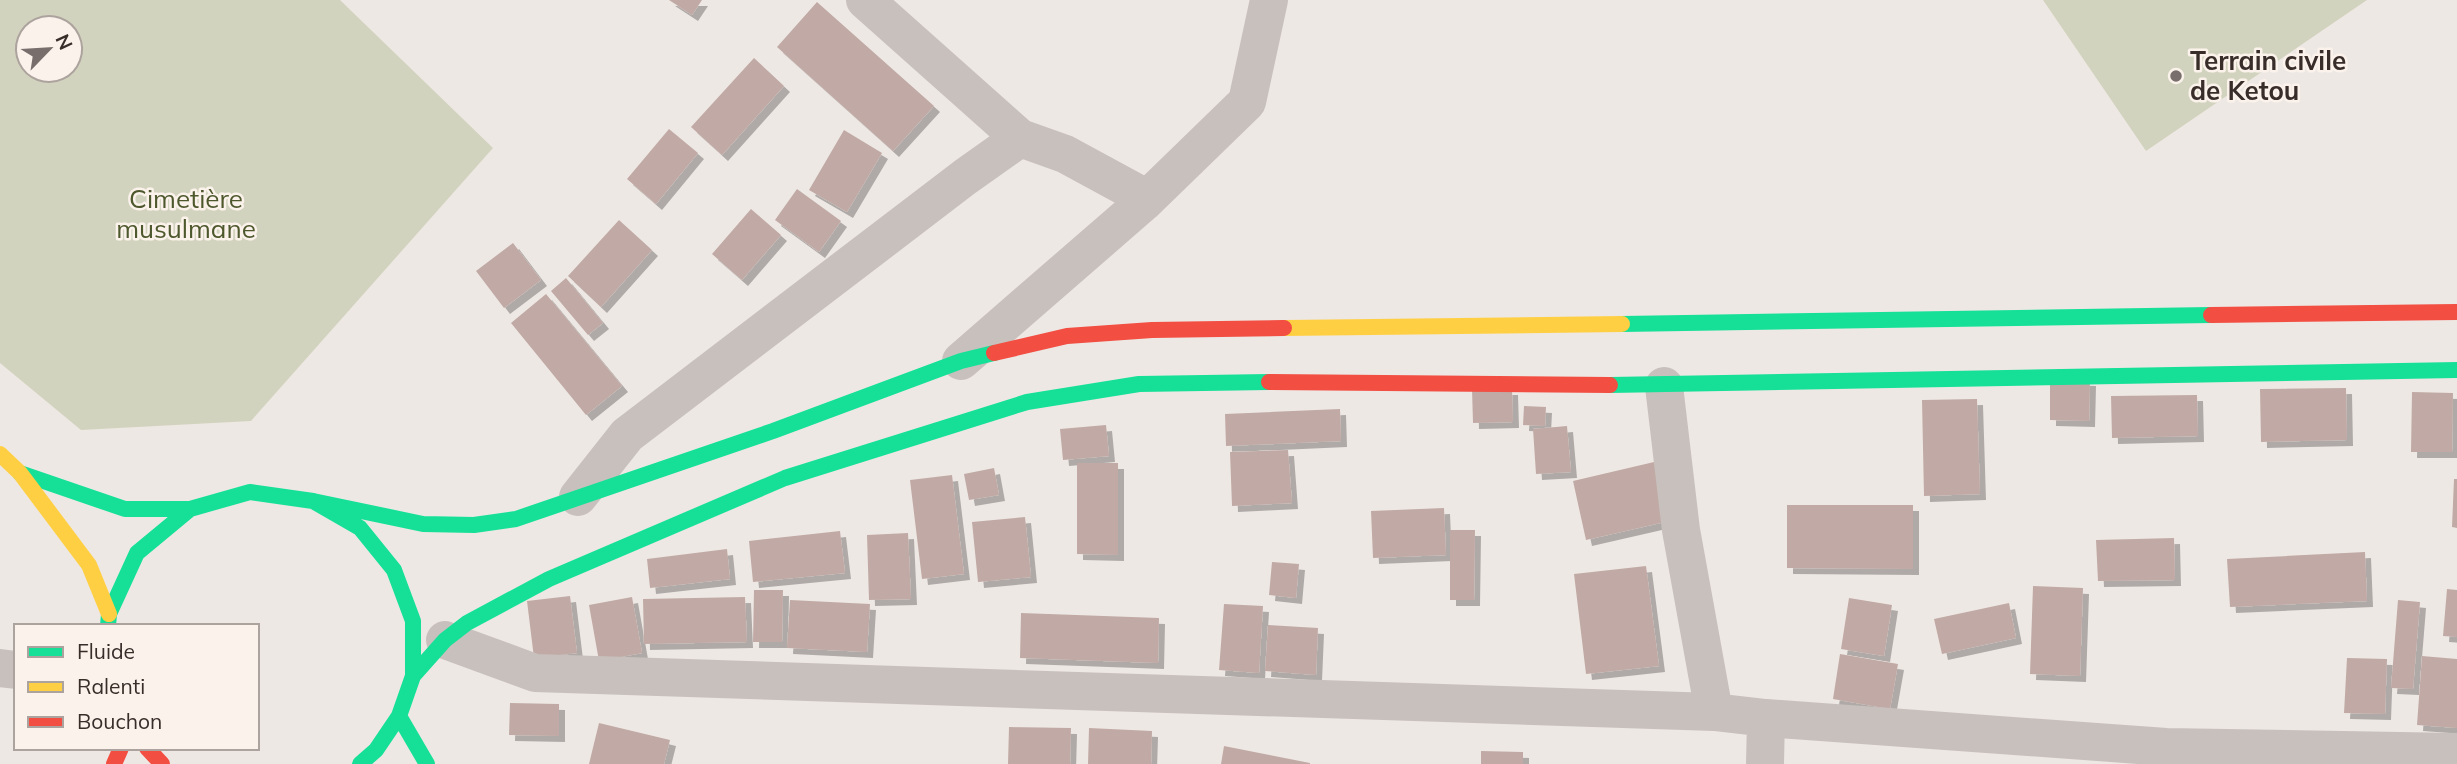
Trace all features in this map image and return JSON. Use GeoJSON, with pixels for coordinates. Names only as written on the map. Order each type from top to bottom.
{"type":"FeatureCollection","features":[{"type":"Feature","properties":{"kind":"main road"},"geometry":{"type":"LineString","coordinates":[[20,473],[125,509],[190,509],[250,492],[313,501],[424,524],[474,525],[516,519],[773,431],[961,361],[1067,336],[1152,330],[2457,312]]}},
{"type":"Feature","properties":{"kind":"main road"},"geometry":{"type":"LineString","coordinates":[[413,676],[445,640],[467,623],[549,579],[785,478],[1027,402],[1139,384],[1247,382],[1664,386],[2457,370]]}},
{"type":"Feature","properties":{"kind":"main road"},"geometry":{"type":"LineString","coordinates":[[0,454],[20,473],[89,565],[108,620]]}},
{"type":"Feature","properties":{"kind":"main road"},"geometry":{"type":"LineString","coordinates":[[313,501],[360,528],[394,570],[413,621],[413,676],[399,716],[376,750],[360,764]]}},
{"type":"Feature","properties":{"kind":"main road"},"geometry":{"type":"LineString","coordinates":[[108,620],[137,553],[190,509]]}},
{"type":"Feature","properties":{"kind":"main road"},"geometry":{"type":"LineString","coordinates":[[399,716],[427,764]]}},
{"type":"Feature","properties":{"kind":"main road"},"geometry":{"type":"LineString","coordinates":[[149,750],[162,764]]}},
{"type":"Feature","properties":{"kind":"street"},"geometry":{"type":"LineString","coordinates":[[865,0],[1020,138],[1065,154],[1135,192],[1143,203]]}},
{"type":"Feature","properties":{"kind":"street"},"geometry":{"type":"LineString","coordinates":[[961,361],[1143,203],[1247,102],[1269,0]]}},
{"type":"Feature","properties":{"kind":"street"},"geometry":{"type":"LineString","coordinates":[[578,497],[627,435],[954,185],[1020,138]]}},
{"type":"Feature","properties":{"kind":"street"},"geometry":{"type":"LineString","coordinates":[[1664,386],[1681,530],[1714,712]]}},
{"type":"Feature","properties":{"kind":"street"},"geometry":{"type":"LineString","coordinates":[[445,640],[535,673],[1714,712],[2165,755],[2457,752]]}},
{"type":"Feature","properties":{"kind":"street"},"geometry":{"type":"LineString","coordinates":[[1765,764],[1766,719]]}},
{"type":"Feature","properties":{"kind":"green space","name":"Cimetière musulmane"},"geometry":{"type":"Polygon","coordinates":[[[0,0],[340,0],[493,148],[251,421],[81,430],[0,363],[0,0]]]}},
{"type":"Feature","properties":{"kind":"green space","name":"Terrain civile de Ketou"},"geometry":{"type":"Polygon","coordinates":[[[2043,0],[2367,0],[2146,151],[2043,0]]]}},
{"type":"Feature","properties":{"kind":"building"},"geometry":{"type":"Polygon","coordinates":[[[669,0],[702,0],[692,15],[669,0]]]}},
{"type":"Feature","properties":{"kind":"building"},"geometry":{"type":"Polygon","coordinates":[[[817,2],[934,106],[893,151],[777,47],[817,2]]]}},
{"type":"Feature","properties":{"kind":"building"},"geometry":{"type":"Polygon","coordinates":[[[754,58],[784,86],[722,155],[691,127],[754,58]]]}},
{"type":"Feature","properties":{"kind":"building"},"geometry":{"type":"Polygon","coordinates":[[[669,129],[698,153],[656,204],[627,179],[669,129]]]}},
{"type":"Feature","properties":{"kind":"building"},"geometry":{"type":"Polygon","coordinates":[[[844,130],[882,153],[847,212],[809,190],[844,130]]]}},
{"type":"Feature","properties":{"kind":"building"},"geometry":{"type":"Polygon","coordinates":[[[797,189],[841,221],[819,252],[775,220],[797,189]]]}},
{"type":"Feature","properties":{"kind":"building"},"geometry":{"type":"Polygon","coordinates":[[[751,209],[781,235],[742,280],[712,254],[751,209]]]}},
{"type":"Feature","properties":{"kind":"building"},"geometry":{"type":"Polygon","coordinates":[[[619,220],[652,250],[601,307],[568,276],[619,220]]]}},
{"type":"Feature","properties":{"kind":"building"},"geometry":{"type":"Polygon","coordinates":[[[513,243],[541,280],[504,308],[476,271],[513,243]]]}},
{"type":"Feature","properties":{"kind":"building"},"geometry":{"type":"Polygon","coordinates":[[[566,278],[603,323],[588,335],[551,291],[566,278]]]}},
{"type":"Feature","properties":{"kind":"building"},"geometry":{"type":"Polygon","coordinates":[[[546,294],[622,386],[586,415],[511,323],[546,294]]]}},
{"type":"Feature","properties":{"kind":"building"},"geometry":{"type":"Polygon","coordinates":[[[2050,379],[2090,380],[2089,421],[2050,420],[2050,379]]]}},
{"type":"Feature","properties":{"kind":"building"},"geometry":{"type":"Polygon","coordinates":[[[2346,388],[2347,440],[2261,442],[2260,389],[2346,388]]]}},
{"type":"Feature","properties":{"kind":"building"},"geometry":{"type":"Polygon","coordinates":[[[1472,389],[1512,389],[1513,422],[1473,423],[1472,389]]]}},
{"type":"Feature","properties":{"kind":"building"},"geometry":{"type":"Polygon","coordinates":[[[2412,392],[2453,393],[2452,452],[2411,452],[2412,392]]]}},
{"type":"Feature","properties":{"kind":"building"},"geometry":{"type":"Polygon","coordinates":[[[2197,395],[2198,436],[2112,438],[2111,396],[2197,395]]]}},
{"type":"Feature","properties":{"kind":"building"},"geometry":{"type":"Polygon","coordinates":[[[1977,399],[1980,494],[1924,496],[1922,400],[1977,399]]]}},
{"type":"Feature","properties":{"kind":"building"},"geometry":{"type":"Polygon","coordinates":[[[1524,406],[1546,407],[1545,426],[1523,425],[1524,406]]]}},
{"type":"Feature","properties":{"kind":"building"},"geometry":{"type":"Polygon","coordinates":[[[1340,409],[1341,441],[1226,446],[1225,414],[1340,409]]]}},
{"type":"Feature","properties":{"kind":"building"},"geometry":{"type":"Polygon","coordinates":[[[1106,425],[1109,456],[1063,460],[1060,429],[1106,425]]]}},
{"type":"Feature","properties":{"kind":"building"},"geometry":{"type":"Polygon","coordinates":[[[1567,426],[1571,472],[1536,474],[1533,429],[1567,426]]]}},
{"type":"Feature","properties":{"kind":"building"},"geometry":{"type":"Polygon","coordinates":[[[1288,450],[1292,503],[1232,506],[1230,452],[1288,450]]]}},
{"type":"Feature","properties":{"kind":"building"},"geometry":{"type":"Polygon","coordinates":[[[1654,462],[1669,521],[1586,540],[1573,481],[1654,462]]]}},
{"type":"Feature","properties":{"kind":"building"},"geometry":{"type":"Polygon","coordinates":[[[1077,463],[1118,463],[1118,555],[1077,554],[1077,463]]]}},
{"type":"Feature","properties":{"kind":"building"},"geometry":{"type":"Polygon","coordinates":[[[994,468],[999,495],[969,500],[964,474],[994,468]]]}},
{"type":"Feature","properties":{"kind":"building"},"geometry":{"type":"Polygon","coordinates":[[[952,475],[964,574],[922,579],[910,480],[952,475]]]}},
{"type":"Feature","properties":{"kind":"building"},"geometry":{"type":"Polygon","coordinates":[[[2454,479],[2457,479],[2457,528],[2452,527],[2454,479]]]}},
{"type":"Feature","properties":{"kind":"building"},"geometry":{"type":"Polygon","coordinates":[[[1787,505],[1913,505],[1913,569],[1787,568],[1787,505]]]}},
{"type":"Feature","properties":{"kind":"building"},"geometry":{"type":"Polygon","coordinates":[[[1444,508],[1446,555],[1373,558],[1371,511],[1444,508]]]}},
{"type":"Feature","properties":{"kind":"building"},"geometry":{"type":"Polygon","coordinates":[[[1025,517],[1031,577],[978,582],[972,522],[1025,517]]]}},
{"type":"Feature","properties":{"kind":"building"},"geometry":{"type":"Polygon","coordinates":[[[1450,530],[1475,530],[1474,600],[1450,600],[1450,530]]]}},
{"type":"Feature","properties":{"kind":"building"},"geometry":{"type":"Polygon","coordinates":[[[840,531],[845,573],[753,582],[749,541],[840,531]]]}},
{"type":"Feature","properties":{"kind":"building"},"geometry":{"type":"Polygon","coordinates":[[[908,533],[911,599],[869,600],[867,535],[908,533]]]}},
{"type":"Feature","properties":{"kind":"building"},"geometry":{"type":"Polygon","coordinates":[[[2174,538],[2175,580],[2098,581],[2096,540],[2174,538]]]}},
{"type":"Feature","properties":{"kind":"building"},"geometry":{"type":"Polygon","coordinates":[[[727,549],[730,579],[650,588],[647,559],[727,549]]]}},
{"type":"Feature","properties":{"kind":"building"},"geometry":{"type":"Polygon","coordinates":[[[2365,552],[2367,601],[2230,607],[2227,559],[2365,552]]]}},
{"type":"Feature","properties":{"kind":"building"},"geometry":{"type":"Polygon","coordinates":[[[1272,562],[1299,564],[1296,598],[1269,595],[1272,562]]]}},
{"type":"Feature","properties":{"kind":"building"},"geometry":{"type":"Polygon","coordinates":[[[1646,566],[1659,666],[1586,674],[1574,574],[1646,566]]]}},
{"type":"Feature","properties":{"kind":"building"},"geometry":{"type":"Polygon","coordinates":[[[2033,586],[2083,588],[2080,676],[2030,674],[2033,586]]]}},
{"type":"Feature","properties":{"kind":"building"},"geometry":{"type":"Polygon","coordinates":[[[2447,589],[2457,590],[2457,637],[2443,636],[2447,589]]]}},
{"type":"Feature","properties":{"kind":"building"},"geometry":{"type":"Polygon","coordinates":[[[754,590],[783,590],[782,642],[753,642],[754,590]]]}},
{"type":"Feature","properties":{"kind":"building"},"geometry":{"type":"Polygon","coordinates":[[[570,596],[577,653],[534,658],[527,601],[570,596]]]}},
{"type":"Feature","properties":{"kind":"building"},"geometry":{"type":"Polygon","coordinates":[[[632,597],[642,653],[599,661],[589,605],[632,597]]]}},
{"type":"Feature","properties":{"kind":"building"},"geometry":{"type":"Polygon","coordinates":[[[745,597],[747,642],[644,644],[643,599],[745,597]]]}},
{"type":"Feature","properties":{"kind":"building"},"geometry":{"type":"Polygon","coordinates":[[[1849,598],[1892,605],[1884,656],[1841,649],[1849,598]]]}},
{"type":"Feature","properties":{"kind":"building"},"geometry":{"type":"Polygon","coordinates":[[[790,600],[870,604],[867,652],[787,648],[790,600]]]}},
{"type":"Feature","properties":{"kind":"building"},"geometry":{"type":"Polygon","coordinates":[[[2398,600],[2420,602],[2413,689],[2391,688],[2398,600]]]}},
{"type":"Feature","properties":{"kind":"building"},"geometry":{"type":"Polygon","coordinates":[[[2009,603],[2016,638],[1942,654],[1934,619],[2009,603]]]}},
{"type":"Feature","properties":{"kind":"building"},"geometry":{"type":"Polygon","coordinates":[[[1224,604],[1263,606],[1259,673],[1219,670],[1224,604]]]}},
{"type":"Feature","properties":{"kind":"building"},"geometry":{"type":"Polygon","coordinates":[[[1021,613],[1159,618],[1158,663],[1020,658],[1021,613]]]}},
{"type":"Feature","properties":{"kind":"building"},"geometry":{"type":"Polygon","coordinates":[[[1268,625],[1318,628],[1316,675],[1265,671],[1268,625]]]}},
{"type":"Feature","properties":{"kind":"building"},"geometry":{"type":"Polygon","coordinates":[[[1840,654],[1898,664],[1890,709],[1833,699],[1840,654]]]}},
{"type":"Feature","properties":{"kind":"building"},"geometry":{"type":"Polygon","coordinates":[[[2422,656],[2457,659],[2457,728],[2417,725],[2422,656]]]}},
{"type":"Feature","properties":{"kind":"building"},"geometry":{"type":"Polygon","coordinates":[[[2347,658],[2387,659],[2385,714],[2344,713],[2347,658]]]}},
{"type":"Feature","properties":{"kind":"building"},"geometry":{"type":"Polygon","coordinates":[[[510,703],[559,704],[559,736],[509,735],[510,703]]]}},
{"type":"Feature","properties":{"kind":"building"},"geometry":{"type":"Polygon","coordinates":[[[599,723],[670,740],[664,764],[589,764],[599,723]]]}},
{"type":"Feature","properties":{"kind":"building"},"geometry":{"type":"Polygon","coordinates":[[[1009,727],[1071,728],[1070,764],[1008,764],[1009,727]]]}},
{"type":"Feature","properties":{"kind":"building"},"geometry":{"type":"Polygon","coordinates":[[[1089,728],[1152,731],[1151,764],[1088,764],[1089,728]]]}},
{"type":"Feature","properties":{"kind":"building"},"geometry":{"type":"Polygon","coordinates":[[[1224,746],[1310,763],[1310,764],[1221,764],[1224,746]]]}},
{"type":"Feature","properties":{"kind":"building"},"geometry":{"type":"Polygon","coordinates":[[[1481,751],[1523,752],[1523,764],[1481,764],[1481,751]]]}},
{"type":"Feature","properties":{"kind":"traffic: fast"},"geometry":{"type":"LineString","coordinates":[[1622,324],[2211,315]]}},
{"type":"Feature","properties":{"kind":"traffic: fast"},"geometry":{"type":"LineString","coordinates":[[313,501],[423,524],[474,525],[516,519],[773,431],[961,361],[994,353]]}},
{"type":"Feature","properties":{"kind":"traffic: fast"},"geometry":{"type":"LineString","coordinates":[[1610,385],[2457,370]]}},
{"type":"Feature","properties":{"kind":"traffic: fast"},"geometry":{"type":"LineString","coordinates":[[413,676],[445,640],[467,623],[549,579],[785,478],[1027,402],[1139,384],[1269,382]]}},
{"type":"Feature","properties":{"kind":"traffic: fast"},"geometry":{"type":"LineString","coordinates":[[20,473],[125,509],[190,509]]}},
{"type":"Feature","properties":{"kind":"traffic: fast"},"geometry":{"type":"LineString","coordinates":[[108,624],[109,614],[137,553],[190,509],[250,492],[313,501],[360,528],[394,570],[413,621],[413,676],[399,716],[376,750],[360,764]]}},
{"type":"Feature","properties":{"kind":"traffic: fast"},"geometry":{"type":"LineString","coordinates":[[399,716],[427,764]]}},
{"type":"Feature","properties":{"kind":"traffic: slow"},"geometry":{"type":"LineString","coordinates":[[1284,328],[1622,324]]}},
{"type":"Feature","properties":{"kind":"traffic: slow"},"geometry":{"type":"LineString","coordinates":[[0,454],[20,473],[89,565],[109,614]]}},
{"type":"Feature","properties":{"kind":"traffic: jam"},"geometry":{"type":"LineString","coordinates":[[2211,315],[2457,312]]}},
{"type":"Feature","properties":{"kind":"traffic: jam"},"geometry":{"type":"LineString","coordinates":[[994,353],[1067,336],[1152,330],[1284,328]]}},
{"type":"Feature","properties":{"kind":"traffic: jam"},"geometry":{"type":"LineString","coordinates":[[1269,382],[1610,385]]}},
{"type":"Feature","properties":{"kind":"traffic: jam"},"geometry":{"type":"LineString","coordinates":[[114,764],[120,750]]}},
{"type":"Feature","properties":{"kind":"traffic: jam"},"geometry":{"type":"LineString","coordinates":[[149,750],[162,764]]}},
{"type":"Feature","properties":{"kind":"place","name":"Terrain civile de Ketou"},"geometry":{"type":"Point","coordinates":[2176,76]}}]}
